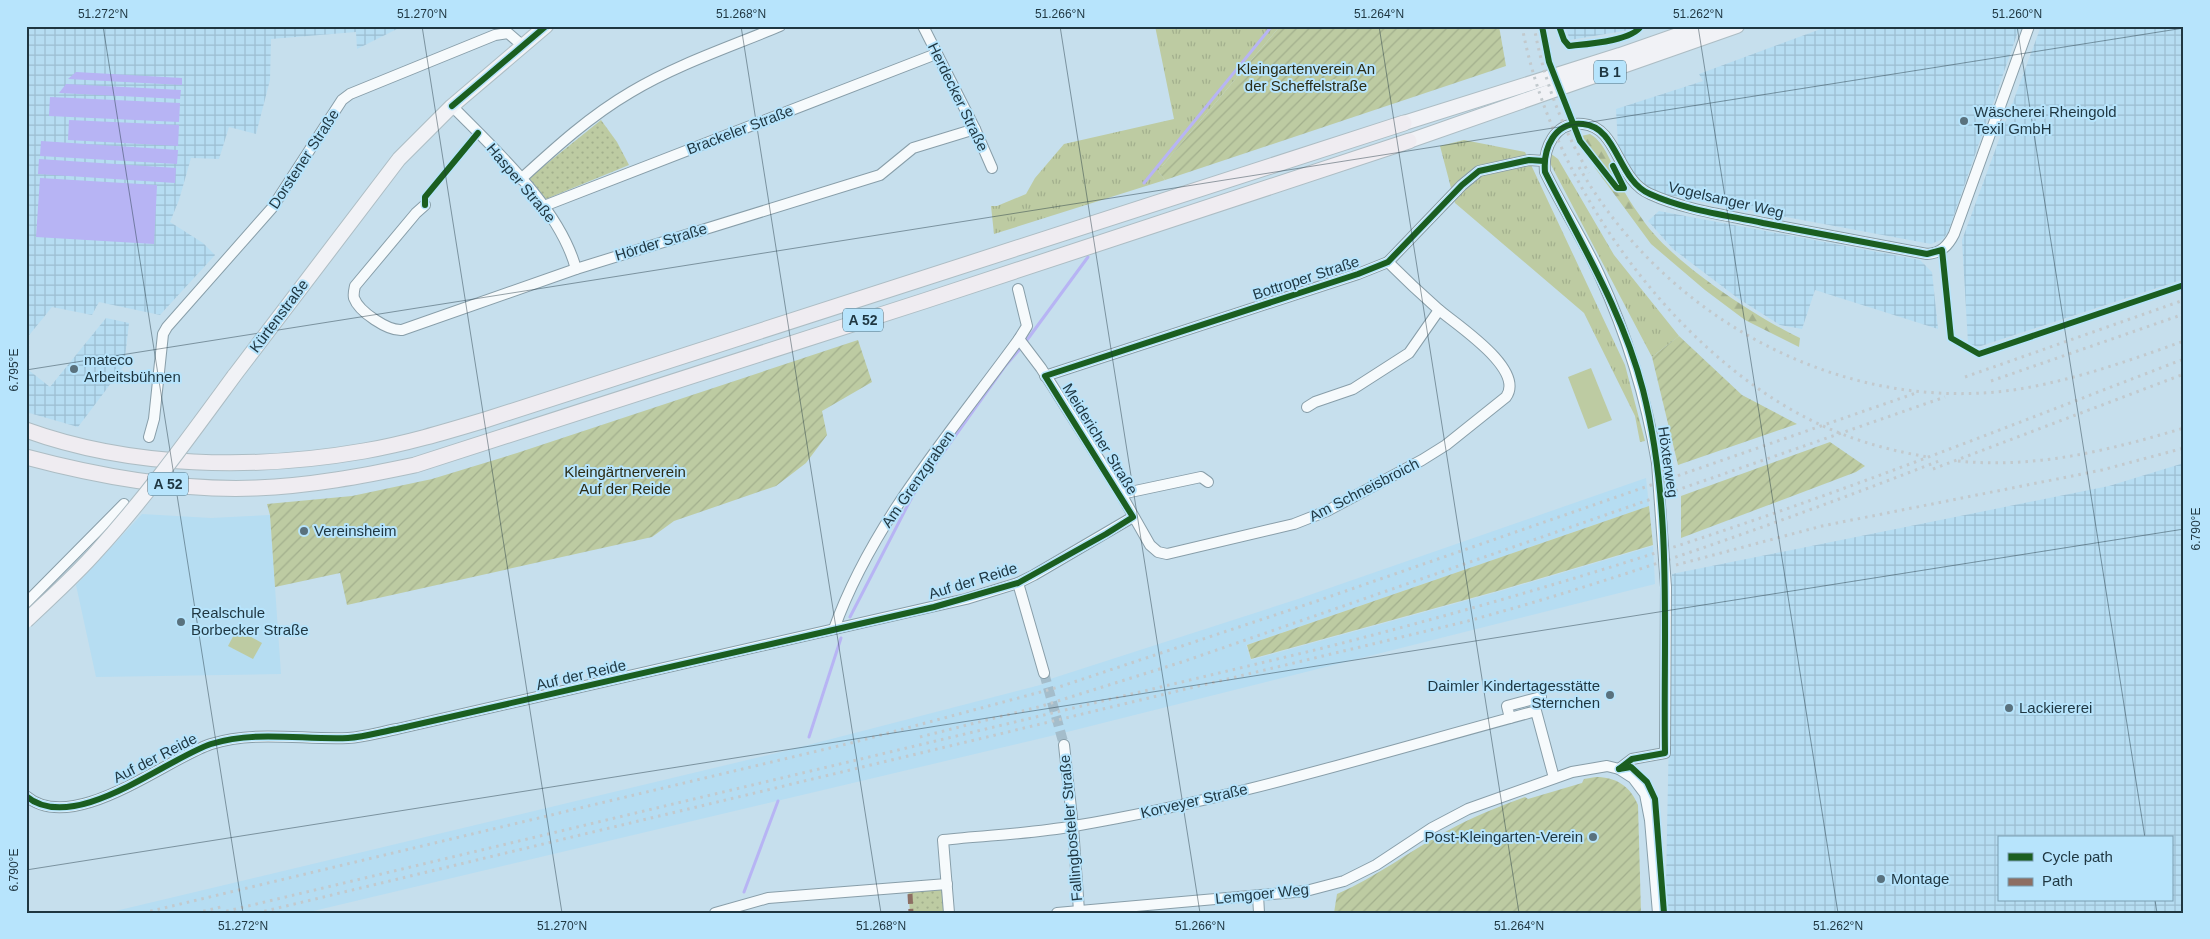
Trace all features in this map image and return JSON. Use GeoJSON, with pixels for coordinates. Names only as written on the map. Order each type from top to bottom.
{"type":"FeatureCollection","features":[{"type":"Feature","properties":{"kind":"highway","name":"A 52"},"geometry":{"type":"LineString","coordinates":[[26,430],[77,445],[128,454],[213,462],[263,462],[317,458],[418,440],[1404,123]]}},
{"type":"Feature","properties":{"kind":"highway","name":"A 52"},"geometry":{"type":"LineString","coordinates":[[26,457],[109,477],[173,485],[222,488],[256,488],[312,484],[415,465],[934,298],[1409,140]]}},
{"type":"Feature","properties":{"kind":"main road","name":"Kürtenstraße"},"geometry":{"type":"LineString","coordinates":[[26,621],[96,553],[130,513],[188,440],[398,158],[452,106],[546,26]]}},
{"type":"Feature","properties":{"kind":"main road","name":"B 1"},"geometry":{"type":"LineString","coordinates":[[1404,123],[1620,55],[1703,26]]}},
{"type":"Feature","properties":{"kind":"main road","name":"B 1"},"geometry":{"type":"LineString","coordinates":[[1409,140],[1737,26]]}},
{"type":"Feature","properties":{"kind":"street"},"geometry":{"type":"LineString","coordinates":[[521,179],[585,122],[630,92],[669,72],[780,26]]}},
{"type":"Feature","properties":{"kind":"street","name":"Herdecker Straße"},"geometry":{"type":"LineString","coordinates":[[923,26],[975,129],[992,168]]}},
{"type":"Feature","properties":{"kind":"street","name":"Vogelsanger Weg"},"geometry":{"type":"LineString","coordinates":[[1547,147],[1552,137],[1563,127],[1580,123],[1594,125],[1602,132],[1611,145],[1626,174],[1642,189],[1670,202],[1714,213],[1935,254],[1950,243],[1954,234],[2029,26]]}},
{"type":"Feature","properties":{"kind":"street","name":"Dorstener Straße"},"geometry":{"type":"LineString","coordinates":[[149,437],[154,419],[166,327],[272,208],[342,100],[350,94],[495,35],[508,33],[523,46]]}},
{"type":"Feature","properties":{"kind":"street","name":"Brackeler Straße"},"geometry":{"type":"LineString","coordinates":[[544,206],[936,54]]}},
{"type":"Feature","properties":{"kind":"street","name":"Hasper Straße"},"geometry":{"type":"LineString","coordinates":[[452,106],[544,206],[566,243],[576,269]]}},
{"type":"Feature","properties":{"kind":"street","name":"Hörder Straße"},"geometry":{"type":"LineString","coordinates":[[425,205],[416,213],[355,286],[353,296],[358,305],[384,326],[394,331],[402,330],[576,269],[880,175],[913,148],[975,129]]}},
{"type":"Feature","properties":{"kind":"street","name":"Höxterweg"},"geometry":{"type":"LineString","coordinates":[[1547,147],[1544,161],[1545,172],[1598,272],[1623,328],[1643,390],[1657,464],[1666,587],[1665,753],[1632,759],[1619,769]]}},
{"type":"Feature","properties":{"kind":"street","name":"Bottroper Straße"},"geometry":{"type":"LineString","coordinates":[[1046,376],[1358,274],[1388,262],[1476,173],[1529,160],[1544,161]]}},
{"type":"Feature","properties":{"kind":"street"},"geometry":{"type":"LineString","coordinates":[[1307,407],[1315,402],[1353,389],[1409,353],[1439,310],[1388,262]]}},
{"type":"Feature","properties":{"kind":"street"},"geometry":{"type":"LineString","coordinates":[[1018,289],[1027,326],[1019,339]]}},
{"type":"Feature","properties":{"kind":"street","name":"Am Schneisbroich"},"geometry":{"type":"LineString","coordinates":[[1133,517],[1150,545],[1158,552],[1167,554],[1294,524],[1327,511],[1446,445],[1506,397],[1510,384],[1507,375],[1483,344],[1439,310]]}},
{"type":"Feature","properties":{"kind":"street","name":"Meidericher Straße"},"geometry":{"type":"LineString","coordinates":[[1019,339],[1046,376],[1121,494],[1133,517]]}},
{"type":"Feature","properties":{"kind":"street","name":"Am Grenzgraben"},"geometry":{"type":"LineString","coordinates":[[834,629],[872,545],[908,490],[1019,339]]}},
{"type":"Feature","properties":{"kind":"street","name":"Meidericher Straße"},"geometry":{"type":"LineString","coordinates":[[1121,494],[1201,477],[1208,482]]}},
{"type":"Feature","properties":{"kind":"street"},"geometry":{"type":"LineString","coordinates":[[26,603],[124,504]]}},
{"type":"Feature","properties":{"kind":"street","name":"Auf der Reide"},"geometry":{"type":"LineString","coordinates":[[26,796],[32,801],[49,808],[74,806],[132,786],[186,755],[212,744],[234,739],[257,737],[349,738],[387,731],[966,599],[1018,583],[1133,517]]}},
{"type":"Feature","properties":{"kind":"street"},"geometry":{"type":"LineString","coordinates":[[1018,583],[1044,673]]}},
{"type":"Feature","properties":{"kind":"street"},"geometry":{"type":"LineString","coordinates":[[1510,718],[1507,706],[1537,699],[1536,711],[1554,778]]}},
{"type":"Feature","properties":{"kind":"street","name":"Korveyer Straße"},"geometry":{"type":"LineString","coordinates":[[949,913],[943,840],[1073,826],[1155,810],[1310,774],[1536,711]]}},
{"type":"Feature","properties":{"kind":"street","name":"Fallingbosteler Straße"},"geometry":{"type":"LineString","coordinates":[[1064,744],[1073,826],[1078,911]]}},
{"type":"Feature","properties":{"kind":"street","name":"Lemgoer Weg"},"geometry":{"type":"LineString","coordinates":[[1058,913],[1306,891],[1344,880],[1376,865],[1432,828],[1468,810],[1554,778],[1599,766],[1619,769]]}},
{"type":"Feature","properties":{"kind":"street"},"geometry":{"type":"LineString","coordinates":[[1619,769],[1633,778],[1645,794],[1650,820],[1658,913]]}},
{"type":"Feature","properties":{"kind":"street"},"geometry":{"type":"LineString","coordinates":[[715,913],[768,898],[947,884]]}},
{"type":"Feature","properties":{"kind":"street"},"geometry":{"type":"LineString","coordinates":[[1258,895],[1260,913]]}},
{"type":"Feature","properties":{"kind":"shaded area"},"geometry":{"type":"Polygon","coordinates":[[[26,26],[403,26],[357,49],[356,32],[271,39],[270,80],[256,134],[229,127],[219,159],[191,158],[179,200],[170,222],[203,243],[215,255],[160,315],[99,302],[92,315],[52,307],[26,339],[26,26]]]}},
{"type":"Feature","properties":{"kind":"shaded area"},"geometry":{"type":"Polygon","coordinates":[[[1565,26],[1636,26],[1635,29],[1570,40],[1565,26]]]}},
{"type":"Feature","properties":{"kind":"shaded area"},"geometry":{"type":"Polygon","coordinates":[[[1829,26],[2020,26],[1948,232],[1943,239],[1931,244],[1663,194],[1645,186],[1633,174],[1618,145],[1616,109],[1703,81],[1699,74],[1829,26]]]}},
{"type":"Feature","properties":{"kind":"shaded area"},"geometry":{"type":"Polygon","coordinates":[[[2041,26],[2184,26],[2184,279],[1978,347],[1968,343],[1962,240],[2041,26]]]}},
{"type":"Feature","properties":{"kind":"shaded area"},"geometry":{"type":"Polygon","coordinates":[[[1659,211],[1920,260],[1932,272],[1938,329],[1815,290],[1802,329],[1780,325],[1739,299],[1673,249],[1648,221],[1659,211]]]}},
{"type":"Feature","properties":{"kind":"shaded area"},"geometry":{"type":"Polygon","coordinates":[[[106,318],[129,323],[124,366],[78,427],[26,412],[26,368],[50,387],[106,318]]]}},
{"type":"Feature","properties":{"kind":"shaded area"},"geometry":{"type":"Polygon","coordinates":[[[2184,463],[2184,913],[1669,913],[1666,884],[1672,574],[2109,486],[2184,463]]]}},
{"type":"Feature","properties":{"kind":"shaded area"},"geometry":{"type":"Polygon","coordinates":[[[1646,478],[1649,506],[1246,645],[1251,660],[1501,591],[1653,546],[1655,584],[1055,735],[305,913],[107,913],[785,751],[1044,684],[1044,681],[1298,599],[1646,478]]]}},
{"type":"Feature","properties":{"kind":"shaded area","name":"Realschule Borbecker Straße"},"geometry":{"type":"Polygon","coordinates":[[[142,514],[211,518],[270,515],[281,674],[96,677],[76,585],[142,514]]]}},
{"type":"Feature","properties":{"kind":"green space"},"geometry":{"type":"Polygon","coordinates":[[[1155,26],[1280,26],[1158,171],[1165,180],[994,234],[991,206],[997,206],[1026,194],[1035,178],[1064,144],[1174,119],[1155,26]]]}},
{"type":"Feature","properties":{"kind":"green space","name":"Kleingartenverein An der Scheffelstraße"},"geometry":{"type":"Polygon","coordinates":[[[1280,26],[1499,26],[1506,66],[1165,180],[1158,171],[1280,26]]]}},
{"type":"Feature","properties":{"kind":"green space"},"geometry":{"type":"Polygon","coordinates":[[[601,120],[617,142],[629,165],[546,199],[529,178],[601,120]]]}},
{"type":"Feature","properties":{"kind":"green space"},"geometry":{"type":"Polygon","coordinates":[[[1590,134],[1601,144],[1626,195],[1658,239],[1716,288],[1761,317],[1800,338],[1799,347],[1745,320],[1705,290],[1651,244],[1595,168],[1581,136],[1590,134]]]}},
{"type":"Feature","properties":{"kind":"green space"},"geometry":{"type":"Polygon","coordinates":[[[1464,140],[1525,152],[1625,365],[1645,441],[1640,442],[1635,416],[1584,313],[1455,203],[1440,146],[1464,140]]]}},
{"type":"Feature","properties":{"kind":"green space"},"geometry":{"type":"Polygon","coordinates":[[[1550,153],[1558,159],[1614,255],[1679,336],[1652,357],[1550,163],[1550,153]]]}},
{"type":"Feature","properties":{"kind":"green space"},"geometry":{"type":"Polygon","coordinates":[[[1679,336],[1742,395],[1797,424],[1678,465],[1652,357],[1679,336]]]}},
{"type":"Feature","properties":{"kind":"green space","name":"Kleingärtnerverein Auf der Reide"},"geometry":{"type":"Polygon","coordinates":[[[858,340],[872,382],[822,411],[827,435],[806,463],[776,486],[674,521],[652,537],[347,605],[340,573],[275,587],[270,515],[267,504],[352,496],[432,479],[517,453],[858,340]]]}},
{"type":"Feature","properties":{"kind":"green space"},"geometry":{"type":"Polygon","coordinates":[[[1591,368],[1612,420],[1588,429],[1568,377],[1591,368]]]}},
{"type":"Feature","properties":{"kind":"green space"},"geometry":{"type":"Polygon","coordinates":[[[1830,442],[1865,466],[1856,472],[1681,538],[1681,496],[1830,442]]]}},
{"type":"Feature","properties":{"kind":"green space"},"geometry":{"type":"Polygon","coordinates":[[[1649,506],[1653,545],[1501,590],[1251,659],[1247,645],[1649,506]]]}},
{"type":"Feature","properties":{"kind":"green space"},"geometry":{"type":"Polygon","coordinates":[[[237,629],[262,643],[253,659],[228,646],[237,629]]]}},
{"type":"Feature","properties":{"kind":"green space"},"geometry":{"type":"Polygon","coordinates":[[[1603,777],[1622,784],[1635,798],[1638,805],[1641,913],[1334,913],[1337,894],[1366,880],[1456,826],[1525,797],[1528,799],[1582,783],[1584,779],[1603,777]]]}},
{"type":"Feature","properties":{"kind":"green space"},"geometry":{"type":"Polygon","coordinates":[[[947,884],[949,913],[910,913],[908,888],[947,884]]]}},
{"type":"Feature","properties":{"kind":"water"},"geometry":{"type":"Polygon","coordinates":[[[76,72],[182,78],[182,85],[68,79],[76,72]]]}},
{"type":"Feature","properties":{"kind":"water"},"geometry":{"type":"Polygon","coordinates":[[[66,84],[181,90],[180,99],[59,93],[66,84]]]}},
{"type":"Feature","properties":{"kind":"water"},"geometry":{"type":"Polygon","coordinates":[[[50,97],[180,103],[179,122],[49,116],[50,97]]]}},
{"type":"Feature","properties":{"kind":"water"},"geometry":{"type":"Polygon","coordinates":[[[69,120],[179,125],[178,146],[68,140],[69,120]]]}},
{"type":"Feature","properties":{"kind":"water"},"geometry":{"type":"Polygon","coordinates":[[[41,141],[178,150],[177,164],[40,156],[41,141]]]}},
{"type":"Feature","properties":{"kind":"water"},"geometry":{"type":"Polygon","coordinates":[[[39,159],[176,168],[175,183],[38,174],[39,159]]]}},
{"type":"Feature","properties":{"kind":"water"},"geometry":{"type":"Polygon","coordinates":[[[40,178],[157,185],[154,244],[36,237],[40,178]]]}},
{"type":"Feature","properties":{"kind":"waterway"},"geometry":{"type":"LineString","coordinates":[[1144,183],[1272,26]]}},
{"type":"Feature","properties":{"kind":"waterway"},"geometry":{"type":"LineString","coordinates":[[1027,340],[1088,257]]}},
{"type":"Feature","properties":{"kind":"waterway"},"geometry":{"type":"LineString","coordinates":[[850,617],[913,495],[1006,365],[1019,350]]}},
{"type":"Feature","properties":{"kind":"waterway"},"geometry":{"type":"LineString","coordinates":[[809,737],[841,638]]}},
{"type":"Feature","properties":{"kind":"waterway"},"geometry":{"type":"LineString","coordinates":[[744,892],[778,801]]}},
{"type":"Feature","properties":{"kind":"tunnel"},"geometry":{"type":"LineString","coordinates":[[1044,673],[1064,745]]}},
{"type":"Feature","properties":{"kind":"railway"},"geometry":{"type":"LineString","coordinates":[[1522,26],[1538,87],[1562,149],[1594,209],[1633,266],[1678,319],[1727,365],[1781,403],[1837,432],[1882,447],[1928,457]]}},
{"type":"Feature","properties":{"kind":"railway"},"geometry":{"type":"LineString","coordinates":[[1534,26],[1543,65],[1555,102],[1570,138],[1589,173]]}},
{"type":"Feature","properties":{"kind":"railway"},"geometry":{"type":"LineString","coordinates":[[1579,167],[1615,221],[1658,268],[1708,310],[1763,344],[1822,370],[1884,386],[1948,393],[2013,390],[2078,376],[2184,341]]}},
{"type":"Feature","properties":{"kind":"railway"},"geometry":{"type":"LineString","coordinates":[[1965,377],[2184,300]]}},
{"type":"Feature","properties":{"kind":"railway"},"geometry":{"type":"LineString","coordinates":[[1991,381],[2184,314]]}},
{"type":"Feature","properties":{"kind":"railway"},"geometry":{"type":"LineString","coordinates":[[219,913],[1319,649],[1477,607],[1633,560],[1793,507],[2184,359]]}},
{"type":"Feature","properties":{"kind":"railway"},"geometry":{"type":"LineString","coordinates":[[1933,469],[2184,374]]}},
{"type":"Feature","properties":{"kind":"railway"},"geometry":{"type":"LineString","coordinates":[[143,913],[855,742],[1059,687],[1317,601],[1916,393]]}},
{"type":"Feature","properties":{"kind":"railway"},"geometry":{"type":"LineString","coordinates":[[920,737],[1042,706],[1185,661],[1945,397]]}},
{"type":"Feature","properties":{"kind":"railway"},"geometry":{"type":"LineString","coordinates":[[1958,461],[2016,462],[2072,456],[2128,444],[2184,428]]}},
{"type":"Feature","properties":{"kind":"railway"},"geometry":{"type":"LineString","coordinates":[[1676,565],[1822,526],[2102,470],[2184,448]]}},
{"type":"Feature","properties":{"kind":"railway"},"geometry":{"type":"LineString","coordinates":[[257,913],[1468,621],[1587,586],[1705,547],[1939,461]]}},
{"type":"Feature","properties":{"kind":"railway"},"geometry":{"type":"LineString","coordinates":[[196,913],[225,906]]}},
{"type":"Feature","properties":{"kind":"marked path"},"geometry":{"type":"LineString","coordinates":[[910,894],[911,913]]}},
{"type":"Feature","properties":{"kind":"cycle path"},"geometry":{"type":"LineString","coordinates":[[452,106],[546,26]]}},
{"type":"Feature","properties":{"kind":"cycle path"},"geometry":{"type":"LineString","coordinates":[[1542,26],[1549,62],[1580,141],[1617,188],[1624,188],[1613,166]]}},
{"type":"Feature","properties":{"kind":"cycle path"},"geometry":{"type":"LineString","coordinates":[[1559,26],[1564,40],[1569,46],[1619,38],[1636,31],[1641,26]]}},
{"type":"Feature","properties":{"kind":"cycle path"},"geometry":{"type":"LineString","coordinates":[[1619,769],[1632,759],[1665,753],[1665,571],[1659,480],[1643,390],[1635,361],[1613,306],[1545,172],[1548,146],[1558,132],[1573,124],[1595,127],[1604,134],[1631,178],[1639,187],[1663,200],[1720,215],[1927,254],[1942,250],[1951,338],[1979,354],[2184,285]]}},
{"type":"Feature","properties":{"kind":"cycle path"},"geometry":{"type":"LineString","coordinates":[[425,205],[425,197],[478,133]]}},
{"type":"Feature","properties":{"kind":"cycle path"},"geometry":{"type":"LineString","coordinates":[[26,796],[46,806],[68,807],[93,801],[119,791],[192,752],[211,744],[245,737],[262,736],[331,738],[366,736],[934,607],[1018,583],[1133,517],[1045,376],[1358,274],[1388,262],[1462,185],[1479,171],[1529,160],[1544,161]]}},
{"type":"Feature","properties":{"kind":"cycle path"},"geometry":{"type":"LineString","coordinates":[[1619,769],[1631,767],[1647,782],[1655,799],[1664,913]]}},
{"type":"Feature","properties":{"kind":"place","name":"Wäscherei Rheingold Texil GmbH"},"geometry":{"type":"Point","coordinates":[1964,121]}},
{"type":"Feature","properties":{"kind":"place","name":"mateco Arbeitsbühnen"},"geometry":{"type":"Point","coordinates":[74,369]}},
{"type":"Feature","properties":{"kind":"place","name":"Vereinsheim"},"geometry":{"type":"Point","coordinates":[304,531]}},
{"type":"Feature","properties":{"kind":"place","name":"Realschule Borbecker Straße"},"geometry":{"type":"Point","coordinates":[181,622]}},
{"type":"Feature","properties":{"kind":"place","name":"Daimler Kindertagesstätte Sternchen"},"geometry":{"type":"Point","coordinates":[1610,695]}},
{"type":"Feature","properties":{"kind":"place","name":"Lackiererei"},"geometry":{"type":"Point","coordinates":[2009,708]}},
{"type":"Feature","properties":{"kind":"place","name":"Post-Kleingarten-Verein"},"geometry":{"type":"Point","coordinates":[1593,837]}},
{"type":"Feature","properties":{"kind":"place","name":"Montage"},"geometry":{"type":"Point","coordinates":[1881,879]}}]}
